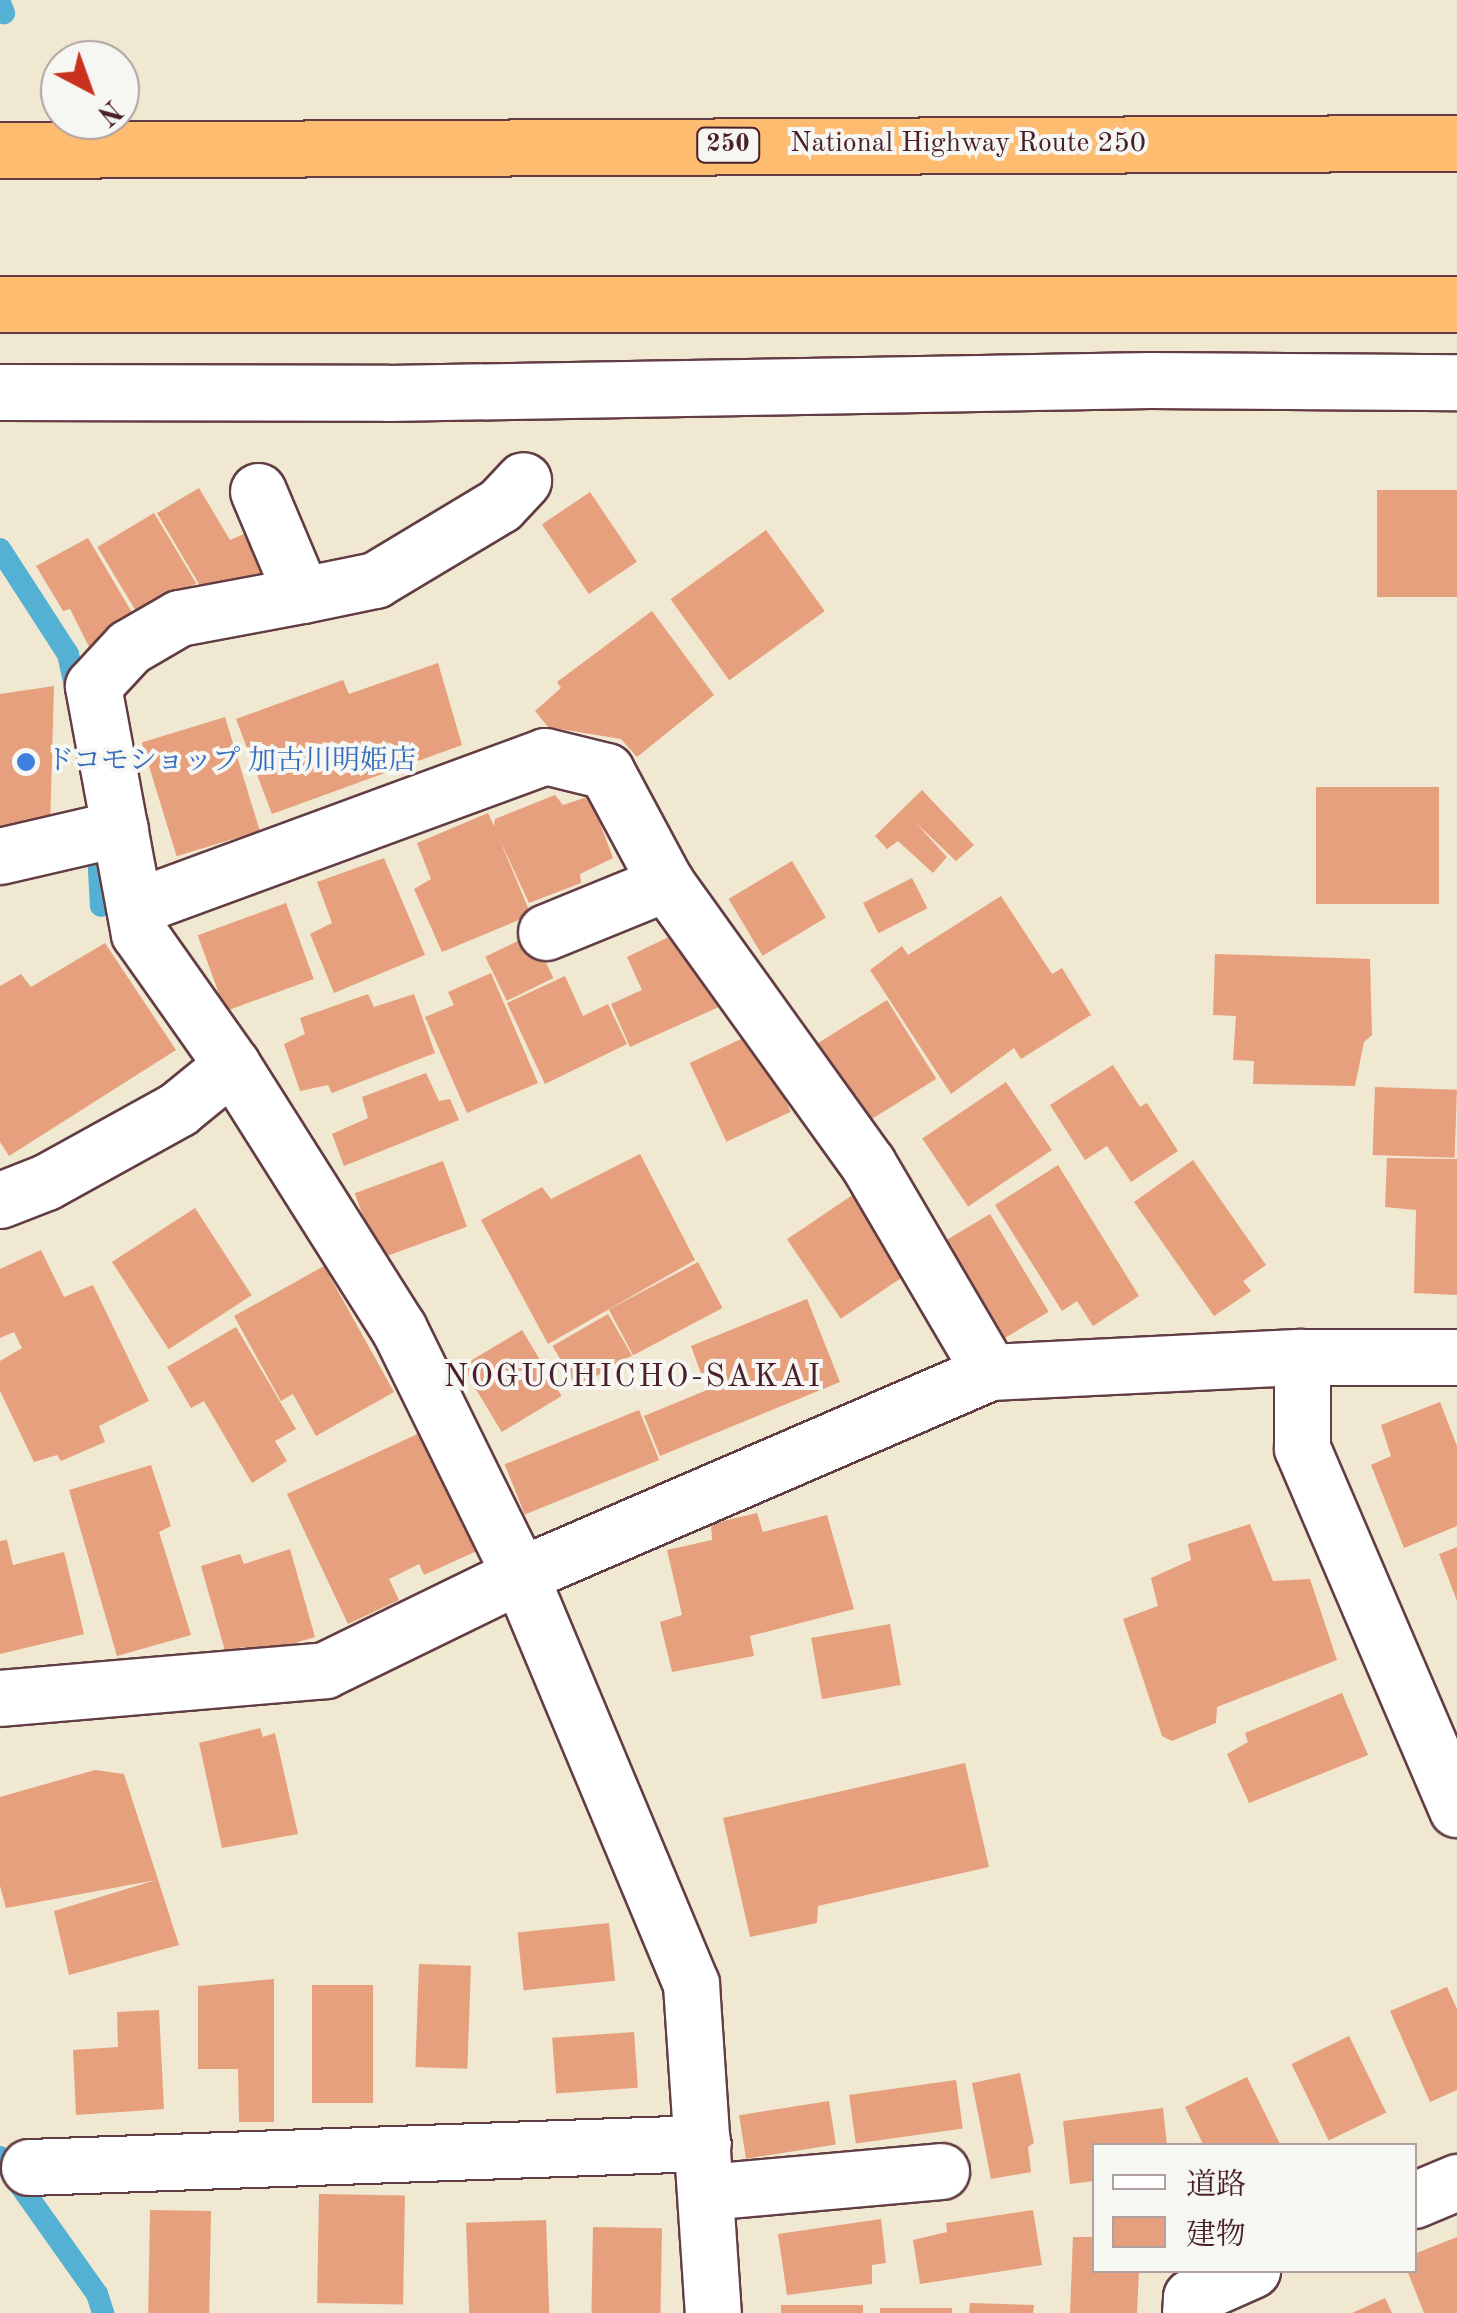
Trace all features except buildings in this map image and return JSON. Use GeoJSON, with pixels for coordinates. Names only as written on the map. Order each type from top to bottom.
{"type":"FeatureCollection","features":[{"type":"Feature","properties":{"kind":"highway","name":"National Highway Route 250"},"geometry":{"type":"LineString","coordinates":[[0,150],[1457,143]]}},
{"type":"Feature","properties":{"kind":"highway"},"geometry":{"type":"LineString","coordinates":[[0,304],[1457,304]]}},
{"type":"Feature","properties":{"kind":"street"},"geometry":{"type":"LineString","coordinates":[[0,392],[388,393],[1150,380],[1457,382]]}},
{"type":"Feature","properties":{"kind":"street"},"geometry":{"type":"LineString","coordinates":[[523,480],[500,505],[375,580],[179,618],[129,646],[94,686],[139,933],[232,1065],[399,1328],[520,1576],[691,1984],[713,2313]]}},
{"type":"Feature","properties":{"kind":"street"},"geometry":{"type":"LineString","coordinates":[[258,491],[302,594]]}},
{"type":"Feature","properties":{"kind":"street"},"geometry":{"type":"LineString","coordinates":[[134,907],[546,756],[606,771],[666,883],[762,1011],[868,1164],[990,1372]]}},
{"type":"Feature","properties":{"kind":"street"},"geometry":{"type":"LineString","coordinates":[[0,856],[120,828]]}},
{"type":"Feature","properties":{"kind":"street"},"geometry":{"type":"LineString","coordinates":[[546,932],[666,883]]}},
{"type":"Feature","properties":{"kind":"street"},"geometry":{"type":"LineString","coordinates":[[0,1200],[46,1182],[178,1109],[232,1065]]}},
{"type":"Feature","properties":{"kind":"street"},"geometry":{"type":"LineString","coordinates":[[0,1698],[325,1670],[520,1576],[990,1372],[1302,1357],[1457,1357]]}},
{"type":"Feature","properties":{"kind":"street"},"geometry":{"type":"LineString","coordinates":[[1302,1357],[1302,1448],[1455,1802]]}},
{"type":"Feature","properties":{"kind":"street"},"geometry":{"type":"LineString","coordinates":[[29,2167],[942,2172]]}},
{"type":"Feature","properties":{"kind":"street"},"geometry":{"type":"LineString","coordinates":[[1417,2199],[1457,2182]]}},
{"type":"Feature","properties":{"kind":"street"},"geometry":{"type":"LineString","coordinates":[[1191,2294],[1244,2273]]}},
{"type":"Feature","properties":{"kind":"waterway"},"geometry":{"type":"LineString","coordinates":[[0,3],[4,13]]}},
{"type":"Feature","properties":{"kind":"waterway"},"geometry":{"type":"LineString","coordinates":[[0,549],[68,654],[78,700]]}},
{"type":"Feature","properties":{"kind":"waterway"},"geometry":{"type":"LineString","coordinates":[[97,835],[101,906]]}},
{"type":"Feature","properties":{"kind":"waterway"},"geometry":{"type":"LineString","coordinates":[[0,2157],[97,2294],[103,2313]]}},
{"type":"Feature","properties":{"kind":"place","name":"ドコモショップ 加古川明姫店"},"geometry":{"type":"Point","coordinates":[26,762]}},
{"type":"Feature","properties":{"kind":"district","name":"NOGUCHICHO-SAKAI"},"geometry":{"type":"Point","coordinates":[633,1378]}}]}
